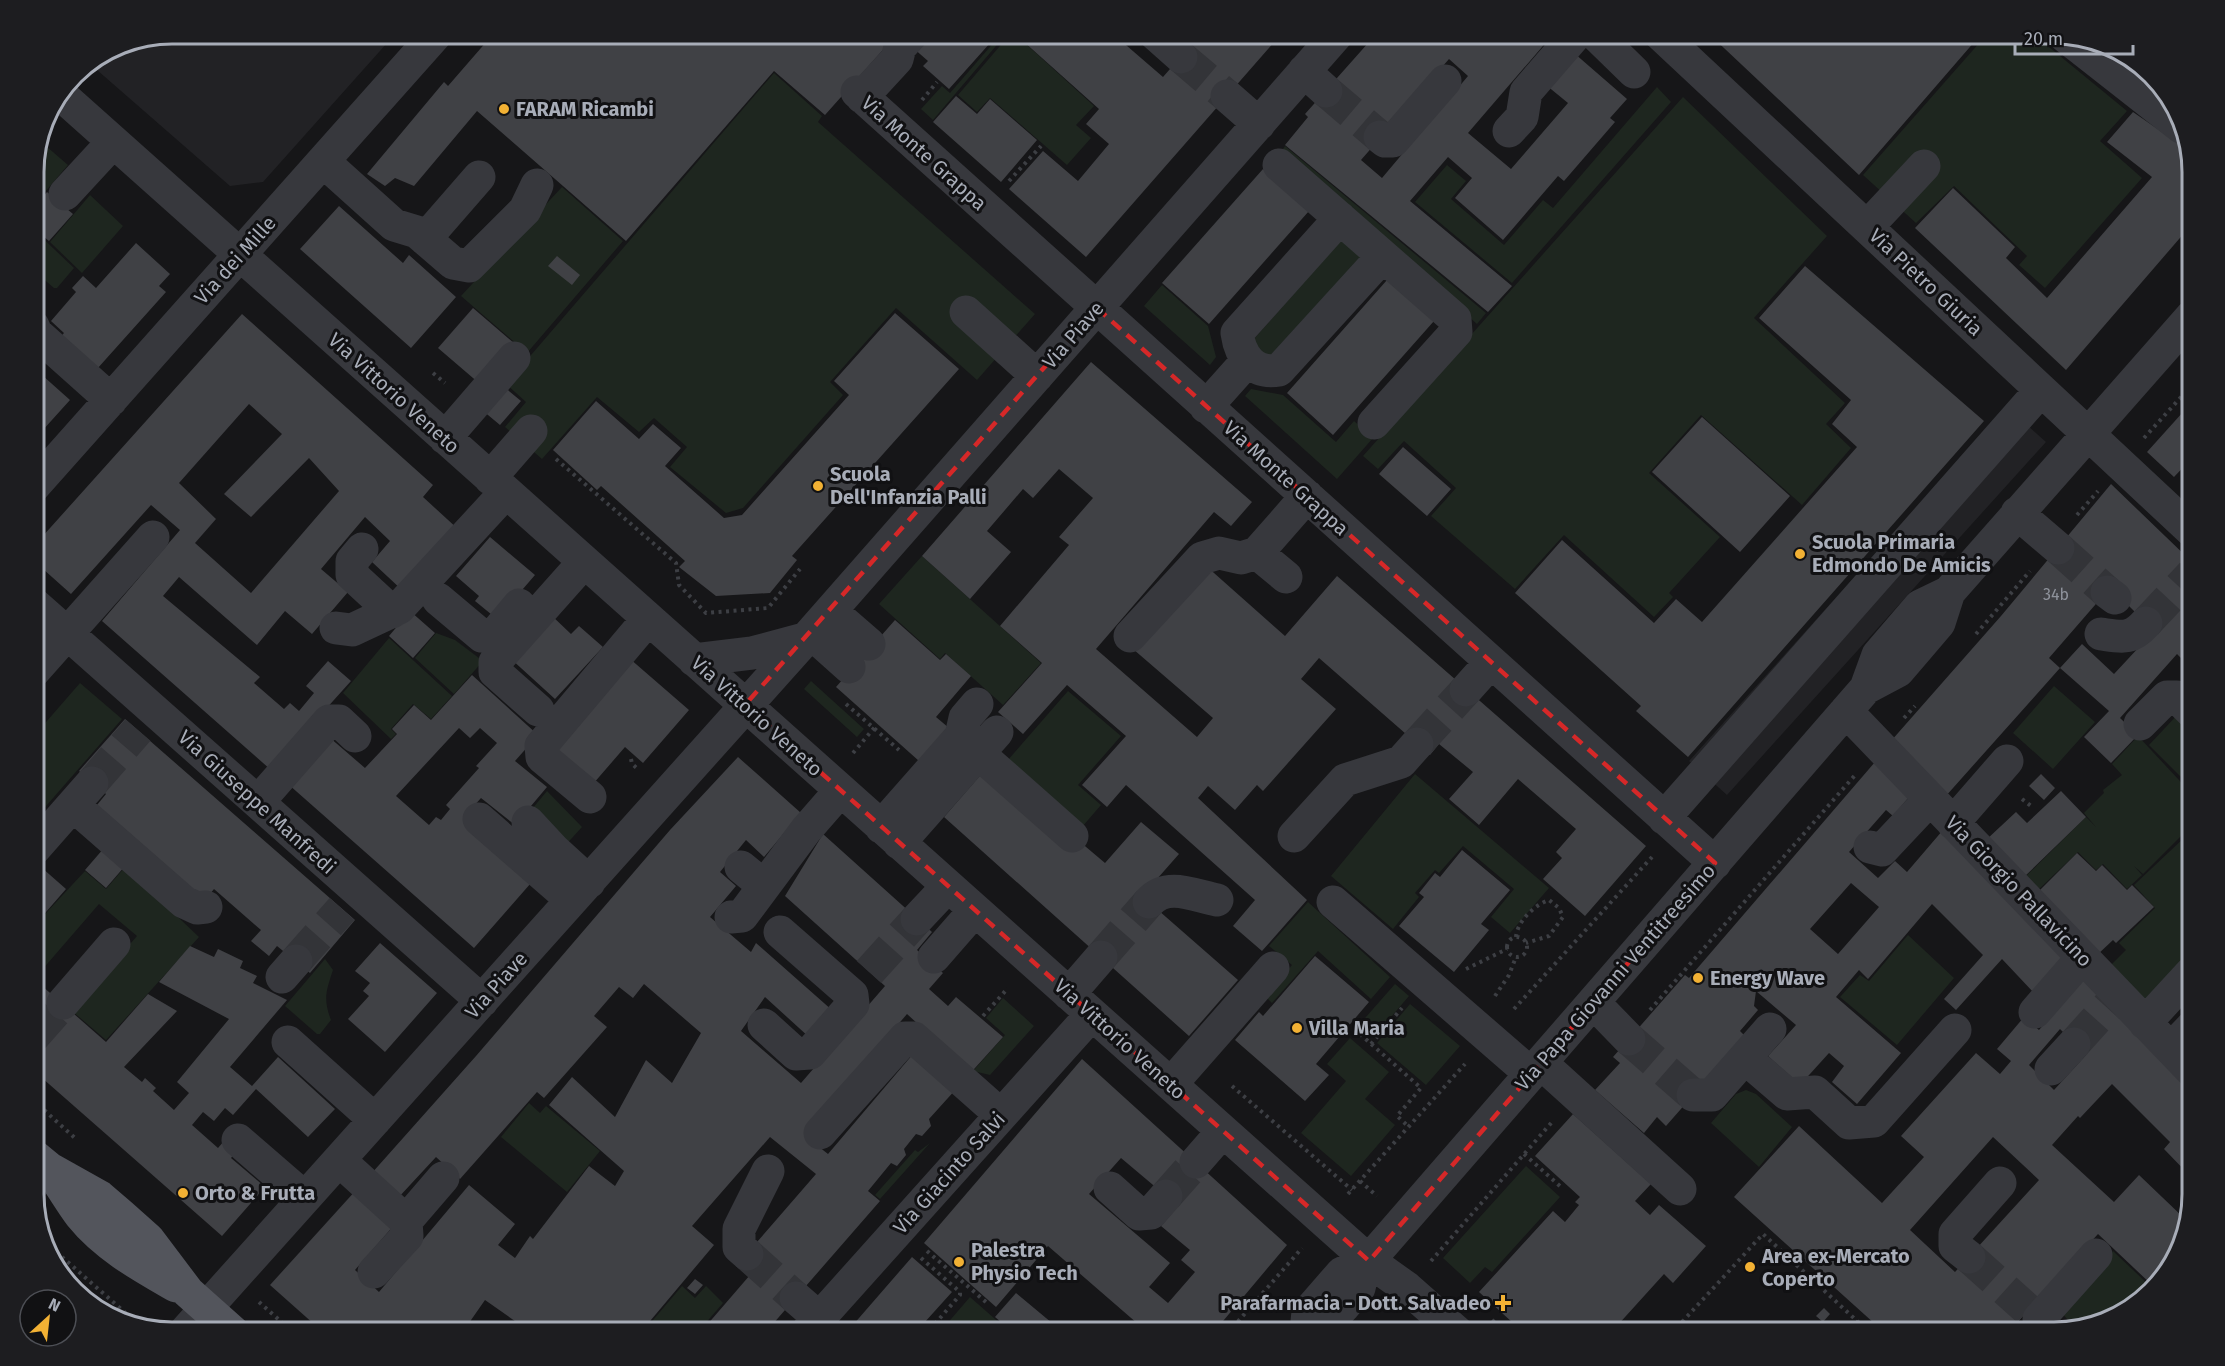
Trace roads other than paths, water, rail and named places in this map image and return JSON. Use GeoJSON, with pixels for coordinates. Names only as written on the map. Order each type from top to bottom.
{"type":"FeatureCollection","features":[{"type":"Feature","properties":{"kind":"main road"},"geometry":{"type":"LineString","coordinates":[[44,1170],[100,1197],[148,1239],[197,1300],[222,1322]]}},
{"type":"Feature","properties":{"kind":"street","name":"Via dei Mille"},"geometry":{"type":"LineString","coordinates":[[44,475],[427,44]]}},
{"type":"Feature","properties":{"kind":"street","name":"Via Monte Grappa"},"geometry":{"type":"LineString","coordinates":[[903,44],[897,59],[859,95],[1715,863]]}},
{"type":"Feature","properties":{"kind":"street"},"geometry":{"type":"LineString","coordinates":[[1166,44],[1181,57]]}},
{"type":"Feature","properties":{"kind":"street","name":"Via Piave"},"geometry":{"type":"LineString","coordinates":[[188,1322],[197,1300],[305,1198],[817,627],[1258,124],[1315,81],[1333,44]]}},
{"type":"Feature","properties":{"kind":"street"},"geometry":{"type":"LineString","coordinates":[[1509,131],[1522,117],[1526,92],[1567,44]]}},
{"type":"Feature","properties":{"kind":"street"},"geometry":{"type":"LineString","coordinates":[[1605,44],[1634,72]]}},
{"type":"Feature","properties":{"kind":"street","name":"Via Pietro Giuria"},"geometry":{"type":"LineString","coordinates":[[1671,44],[2181,521]]}},
{"type":"Feature","properties":{"kind":"street"},"geometry":{"type":"LineString","coordinates":[[2078,46],[2169,118]]}},
{"type":"Feature","properties":{"kind":"street"},"geometry":{"type":"LineString","coordinates":[[1380,137],[1385,141],[1393,141],[1445,81]]}},
{"type":"Feature","properties":{"kind":"street"},"geometry":{"type":"LineString","coordinates":[[1227,96],[1258,124]]}},
{"type":"Feature","properties":{"kind":"street","name":"Via Vittorio Veneto"},"geometry":{"type":"LineString","coordinates":[[66,99],[1324,1221],[1366,1264],[1407,1288],[1446,1322]]}},
{"type":"Feature","properties":{"kind":"street"},"geometry":{"type":"LineString","coordinates":[[65,195],[112,142]]}},
{"type":"Feature","properties":{"kind":"street"},"geometry":{"type":"LineString","coordinates":[[324,162],[394,225],[417,232],[453,263],[469,266],[525,210],[537,185]]}},
{"type":"Feature","properties":{"kind":"street"},"geometry":{"type":"LineString","coordinates":[[1279,165],[1455,319],[1456,332],[1374,423]]}},
{"type":"Feature","properties":{"kind":"street"},"geometry":{"type":"LineString","coordinates":[[1867,227],[1924,166]]}},
{"type":"Feature","properties":{"kind":"street"},"geometry":{"type":"LineString","coordinates":[[425,239],[479,177]]}},
{"type":"Feature","properties":{"kind":"street"},"geometry":{"type":"LineString","coordinates":[[1340,218],[1237,333],[1243,356],[1260,369],[1279,370],[1383,256]]}},
{"type":"Feature","properties":{"kind":"street"},"geometry":{"type":"LineString","coordinates":[[966,312],[1037,376]]}},
{"type":"Feature","properties":{"kind":"street","name":"Via Papa Giovanni Ventitreesimo"},"geometry":{"type":"LineString","coordinates":[[1330,1322],[1359,1288],[1366,1264],[1856,700],[1898,671],[1939,622],[1949,592],[2181,328]]}},
{"type":"Feature","properties":{"kind":"street"},"geometry":{"type":"LineString","coordinates":[[44,341],[105,406]]}},
{"type":"Feature","properties":{"kind":"street"},"geometry":{"type":"LineString","coordinates":[[445,438],[514,358]]}},
{"type":"Feature","properties":{"kind":"street"},"geometry":{"type":"LineString","coordinates":[[1206,407],[1248,360]]}},
{"type":"Feature","properties":{"kind":"street"},"geometry":{"type":"LineString","coordinates":[[44,362],[105,406]]}},
{"type":"Feature","properties":{"kind":"street"},"geometry":{"type":"LineString","coordinates":[[1670,823],[2041,390]]}},
{"type":"Feature","properties":{"kind":"street"},"geometry":{"type":"LineString","coordinates":[[336,628],[352,630],[399,608],[498,485],[531,431]]}},
{"type":"Feature","properties":{"kind":"street"},"geometry":{"type":"LineString","coordinates":[[1130,636],[1202,558],[1219,553],[1241,558],[1257,553],[1307,496]]}},
{"type":"Feature","properties":{"kind":"street"},"geometry":{"type":"LineString","coordinates":[[2018,513],[2056,546]]}},
{"type":"Feature","properties":{"kind":"street"},"geometry":{"type":"LineString","coordinates":[[44,660],[153,537]]}},
{"type":"Feature","properties":{"kind":"street"},"geometry":{"type":"LineString","coordinates":[[362,549],[351,561],[352,575],[392,612]]}},
{"type":"Feature","properties":{"kind":"street"},"geometry":{"type":"LineString","coordinates":[[1257,553],[1286,577]]}},
{"type":"Feature","properties":{"kind":"street"},"geometry":{"type":"LineString","coordinates":[[438,598],[482,636],[494,635],[576,555]]}},
{"type":"Feature","properties":{"kind":"street"},"geometry":{"type":"LineString","coordinates":[[538,710],[495,672],[495,662],[576,555]]}},
{"type":"Feature","properties":{"kind":"street","name":"Via Giuseppe Manfredi"},"geometry":{"type":"LineString","coordinates":[[44,613],[67,634],[147,721],[258,802],[350,900],[482,1001]]}},
{"type":"Feature","properties":{"kind":"street"},"geometry":{"type":"LineString","coordinates":[[590,797],[542,757],[541,746],[648,619]]}},
{"type":"Feature","properties":{"kind":"street"},"geometry":{"type":"LineString","coordinates":[[2101,634],[2121,637],[2136,634],[2146,623]]}},
{"type":"Feature","properties":{"kind":"street"},"geometry":{"type":"LineString","coordinates":[[694,660],[752,653],[817,627],[859,656]]}},
{"type":"Feature","properties":{"kind":"street"},"geometry":{"type":"LineString","coordinates":[[1466,690],[1491,662]]}},
{"type":"Feature","properties":{"kind":"street"},"geometry":{"type":"LineString","coordinates":[[2140,724],[2167,697],[2177,697],[2182,702]]}},
{"type":"Feature","properties":{"kind":"street","name":"Via Giorgio Pallavicino"},"geometry":{"type":"LineString","coordinates":[[1856,700],[1880,746],[2082,958],[2114,999],[2182,1047]]}},
{"type":"Feature","properties":{"kind":"street"},"geometry":{"type":"LineString","coordinates":[[890,835],[961,736],[965,718],[977,704]]}},
{"type":"Feature","properties":{"kind":"street"},"geometry":{"type":"LineString","coordinates":[[258,802],[329,722],[339,721],[355,736]]}},
{"type":"Feature","properties":{"kind":"street"},"geometry":{"type":"LineString","coordinates":[[890,835],[987,742],[1072,836]]}},
{"type":"Feature","properties":{"kind":"street"},"geometry":{"type":"LineString","coordinates":[[1294,836],[1345,780],[1401,762],[1417,744]]}},
{"type":"Feature","properties":{"kind":"street"},"geometry":{"type":"LineString","coordinates":[[1953,823],[2007,761]]}},
{"type":"Feature","properties":{"kind":"street"},"geometry":{"type":"LineString","coordinates":[[731,917],[742,916],[753,876],[806,830],[840,790]]}},
{"type":"Feature","properties":{"kind":"street"},"geometry":{"type":"LineString","coordinates":[[44,838],[83,794],[184,902],[197,908],[206,906]]}},
{"type":"Feature","properties":{"kind":"street"},"geometry":{"type":"LineString","coordinates":[[1870,847],[1882,850],[1930,799]]}},
{"type":"Feature","properties":{"kind":"street"},"geometry":{"type":"LineString","coordinates":[[479,819],[580,891]]}},
{"type":"Feature","properties":{"kind":"street"},"geometry":{"type":"LineString","coordinates":[[528,822],[554,850],[580,891]]}},
{"type":"Feature","properties":{"kind":"street"},"geometry":{"type":"LineString","coordinates":[[917,919],[948,886]]}},
{"type":"Feature","properties":{"kind":"street"},"geometry":{"type":"LineString","coordinates":[[1149,902],[1157,894],[1169,890],[1217,900]]}},
{"type":"Feature","properties":{"kind":"street"},"geometry":{"type":"LineString","coordinates":[[1332,902],[1489,1037],[1576,1095],[1680,1189]]}},
{"type":"Feature","properties":{"kind":"street"},"geometry":{"type":"LineString","coordinates":[[934,957],[975,910]]}},
{"type":"Feature","properties":{"kind":"street"},"geometry":{"type":"LineString","coordinates":[[764,1025],[796,1054],[810,1053],[853,1004],[852,995],[859,983],[780,932]]}},
{"type":"Feature","properties":{"kind":"street"},"geometry":{"type":"LineString","coordinates":[[63,1003],[114,944]]}},
{"type":"Feature","properties":{"kind":"street","name":"Via Giacinto Salvi"},"geometry":{"type":"LineString","coordinates":[[807,1316],[1001,1115],[1080,1004],[1101,957]]}},
{"type":"Feature","properties":{"kind":"street"},"geometry":{"type":"LineString","coordinates":[[2036,1012],[2082,958]]}},
{"type":"Feature","properties":{"kind":"street"},"geometry":{"type":"LineString","coordinates":[[1171,1084],[1273,968]]}},
{"type":"Feature","properties":{"kind":"street"},"geometry":{"type":"LineString","coordinates":[[2145,1023],[2182,983]]}},
{"type":"Feature","properties":{"kind":"street"},"geometry":{"type":"LineString","coordinates":[[1594,1003],[1628,1038]]}},
{"type":"Feature","properties":{"kind":"street"},"geometry":{"type":"LineString","coordinates":[[1693,1095],[1712,1095],[1770,1029]]}},
{"type":"Feature","properties":{"kind":"street"},"geometry":{"type":"LineString","coordinates":[[1745,1058],[1787,1094],[1815,1092],[1849,1123],[1874,1121],[1955,1030]]}},
{"type":"Feature","properties":{"kind":"street"},"geometry":{"type":"LineString","coordinates":[[820,1133],[904,1038],[914,1038],[1001,1115]]}},
{"type":"Feature","properties":{"kind":"street"},"geometry":{"type":"LineString","coordinates":[[288,1042],[375,1120]]}},
{"type":"Feature","properties":{"kind":"street"},"geometry":{"type":"LineString","coordinates":[[2051,1069],[2074,1044]]}},
{"type":"Feature","properties":{"kind":"street"},"geometry":{"type":"LineString","coordinates":[[1196,1162],[1223,1131]]}},
{"type":"Feature","properties":{"kind":"street"},"geometry":{"type":"LineString","coordinates":[[238,1140],[305,1198]]}},
{"type":"Feature","properties":{"kind":"street"},"geometry":{"type":"LineString","coordinates":[[339,1160],[406,1221]]}},
{"type":"Feature","properties":{"kind":"street"},"geometry":{"type":"LineString","coordinates":[[747,1254],[739,1247],[739,1229],[768,1171]]}},
{"type":"Feature","properties":{"kind":"street"},"geometry":{"type":"LineString","coordinates":[[374,1272],[406,1236],[406,1221],[443,1178]]}},
{"type":"Feature","properties":{"kind":"street"},"geometry":{"type":"LineString","coordinates":[[1969,1257],[1955,1246],[1955,1234],[2000,1183]]}},
{"type":"Feature","properties":{"kind":"street"},"geometry":{"type":"LineString","coordinates":[[1110,1188],[1139,1214],[1151,1213],[1166,1196]]}},
{"type":"Feature","properties":{"kind":"street"},"geometry":{"type":"LineString","coordinates":[[2043,1320],[2096,1255]]}},
{"type":"Feature","properties":{"kind":"tunnel"},"geometry":{"type":"LineString","coordinates":[[1181,57],[1227,96]]}},
{"type":"Feature","properties":{"kind":"tunnel"},"geometry":{"type":"LineString","coordinates":[[1326,91],[1380,137]]}},
{"type":"Feature","properties":{"kind":"tunnel"},"geometry":{"type":"LineString","coordinates":[[2058,548],[2107,592]]}},
{"type":"Feature","properties":{"kind":"tunnel"},"geometry":{"type":"LineString","coordinates":[[2146,623],[2181,585]]}},
{"type":"Feature","properties":{"kind":"tunnel"},"geometry":{"type":"LineString","coordinates":[[1417,744],[1466,690]]}},
{"type":"Feature","properties":{"kind":"tunnel"},"geometry":{"type":"LineString","coordinates":[[92,783],[138,730]]}},
{"type":"Feature","properties":{"kind":"tunnel"},"geometry":{"type":"LineString","coordinates":[[1101,957],[1149,902]]}},
{"type":"Feature","properties":{"kind":"tunnel"},"geometry":{"type":"LineString","coordinates":[[296,961],[342,909]]}},
{"type":"Feature","properties":{"kind":"tunnel"},"geometry":{"type":"LineString","coordinates":[[869,972],[917,919]]}},
{"type":"Feature","properties":{"kind":"tunnel"},"geometry":{"type":"LineString","coordinates":[[44,1025],[63,1003]]}},
{"type":"Feature","properties":{"kind":"tunnel"},"geometry":{"type":"LineString","coordinates":[[2074,1044],[2111,1003]]}},
{"type":"Feature","properties":{"kind":"tunnel"},"geometry":{"type":"LineString","coordinates":[[1629,1039],[1693,1095]]}},
{"type":"Feature","properties":{"kind":"tunnel"},"geometry":{"type":"LineString","coordinates":[[1166,1196],[1196,1162]]}},
{"type":"Feature","properties":{"kind":"tunnel"},"geometry":{"type":"LineString","coordinates":[[747,1254],[796,1298]]}},
{"type":"Feature","properties":{"kind":"tunnel"},"geometry":{"type":"LineString","coordinates":[[1969,1257],[2028,1310]]}},
{"type":"Feature","properties":{"kind":"place","name":"FARAM Ricambi"},"geometry":{"type":"Point","coordinates":[504,109]}},
{"type":"Feature","properties":{"kind":"place","name":"Scuola Dell'Infanzia Palli"},"geometry":{"type":"Point","coordinates":[818,486]}},
{"type":"Feature","properties":{"kind":"place","name":"Scuola Primaria Edmondo De Amicis"},"geometry":{"type":"Point","coordinates":[1800,554]}},
{"type":"Feature","properties":{"kind":"place","name":"Energy Wave"},"geometry":{"type":"Point","coordinates":[1698,978]}},
{"type":"Feature","properties":{"kind":"place","name":"Villa Maria"},"geometry":{"type":"Point","coordinates":[1297,1028]}},
{"type":"Feature","properties":{"kind":"place","name":"Orto & Frutta"},"geometry":{"type":"Point","coordinates":[183,1193]}},
{"type":"Feature","properties":{"kind":"place","name":"Palestra Physio Tech"},"geometry":{"type":"Point","coordinates":[959,1262]}},
{"type":"Feature","properties":{"kind":"place","name":"Area ex-Mercato Coperto"},"geometry":{"type":"Point","coordinates":[1750,1267]}},
{"type":"Feature","properties":{"kind":"place","name":"Parafarmacia - Dott. Salvadeo"},"geometry":{"type":"Point","coordinates":[1503,1303]}}]}
